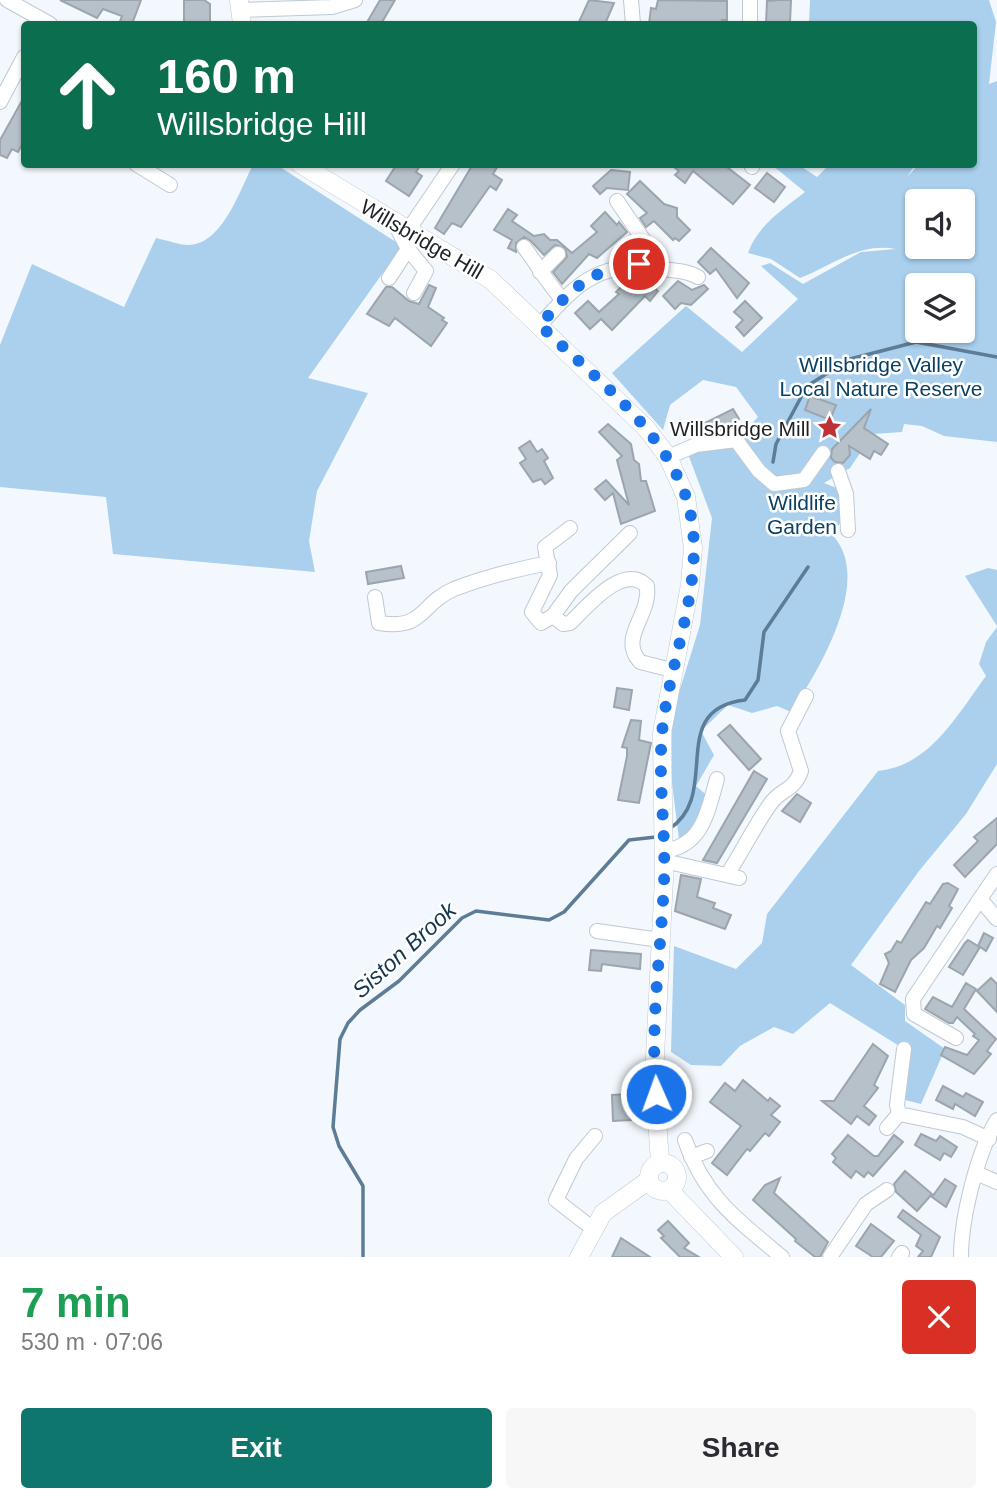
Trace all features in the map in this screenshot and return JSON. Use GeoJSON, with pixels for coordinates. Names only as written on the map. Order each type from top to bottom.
{"type":"FeatureCollection","features":[{"type":"Feature","properties":{"kind":"main road","name":"Willsbridge Hill"},"geometry":{"type":"LineString","coordinates":[[307,168],[478,270],[540,325],[637,419],[668,457],[686,497],[693,548],[690,585],[662,733],[663,850],[654,1076],[660,1162]]}},
{"type":"Feature","properties":{"kind":"main road"},"geometry":{"type":"LineString","coordinates":[[579,1257],[592,1228],[603,1213],[649,1180],[651,1169],[660,1162],[668,1163],[676,1171],[677,1180],[669,1190]]}},
{"type":"Feature","properties":{"kind":"main road"},"geometry":{"type":"LineString","coordinates":[[649,1180],[657,1190],[669,1190],[734,1257]]}},
{"type":"Feature","properties":{"kind":"street"},"geometry":{"type":"LineString","coordinates":[[7,0],[42,21]]}},
{"type":"Feature","properties":{"kind":"street"},"geometry":{"type":"LineString","coordinates":[[241,12],[332,7],[355,0]]}},
{"type":"Feature","properties":{"kind":"street"},"geometry":{"type":"LineString","coordinates":[[631,0],[633,21]]}},
{"type":"Feature","properties":{"kind":"street"},"geometry":{"type":"LineString","coordinates":[[750,0],[750,21]]}},
{"type":"Feature","properties":{"kind":"street"},"geometry":{"type":"LineString","coordinates":[[0,102],[21,63]]}},
{"type":"Feature","properties":{"kind":"street"},"geometry":{"type":"LineString","coordinates":[[142,168],[170,185]]}},
{"type":"Feature","properties":{"kind":"street"},"geometry":{"type":"LineString","coordinates":[[414,293],[426,271],[408,249],[401,225],[450,168]]}},
{"type":"Feature","properties":{"kind":"street"},"geometry":{"type":"LineString","coordinates":[[617,201],[645,242],[641,261]]}},
{"type":"Feature","properties":{"kind":"street"},"geometry":{"type":"LineString","coordinates":[[524,247],[544,280],[563,300]]}},
{"type":"Feature","properties":{"kind":"street"},"geometry":{"type":"LineString","coordinates":[[389,278],[408,249]]}},
{"type":"Feature","properties":{"kind":"street"},"geometry":{"type":"LineString","coordinates":[[540,272],[558,254]]}},
{"type":"Feature","properties":{"kind":"street"},"geometry":{"type":"LineString","coordinates":[[540,325],[584,280],[601,271],[641,261],[668,271],[685,270],[698,277]]}},
{"type":"Feature","properties":{"kind":"street"},"geometry":{"type":"LineString","coordinates":[[668,457],[696,445],[736,440],[766,478],[774,484],[788,484],[804,480],[823,453]]}},
{"type":"Feature","properties":{"kind":"street"},"geometry":{"type":"LineString","coordinates":[[838,471],[846,494],[848,530]]}},
{"type":"Feature","properties":{"kind":"street"},"geometry":{"type":"LineString","coordinates":[[570,528],[545,547],[550,575],[532,612],[541,623],[553,616],[571,591],[630,533]]}},
{"type":"Feature","properties":{"kind":"street"},"geometry":{"type":"LineString","coordinates":[[375,597],[379,623],[398,626],[410,623],[451,590],[496,575],[549,563]]}},
{"type":"Feature","properties":{"kind":"street"},"geometry":{"type":"LineString","coordinates":[[553,616],[563,624],[570,623],[615,584],[625,578],[635,577],[647,586],[648,603],[631,640],[631,649],[640,662],[672,670]]}},
{"type":"Feature","properties":{"kind":"street"},"geometry":{"type":"LineString","coordinates":[[663,850],[733,877],[773,800],[793,787],[799,776],[801,771],[788,731],[806,696]]}},
{"type":"Feature","properties":{"kind":"street"},"geometry":{"type":"LineString","coordinates":[[663,850],[679,849],[693,840],[703,826],[717,779]]}},
{"type":"Feature","properties":{"kind":"street"},"geometry":{"type":"LineString","coordinates":[[956,1038],[914,1014],[913,999],[997,874]]}},
{"type":"Feature","properties":{"kind":"street"},"geometry":{"type":"LineString","coordinates":[[980,899],[997,919]]}},
{"type":"Feature","properties":{"kind":"street"},"geometry":{"type":"LineString","coordinates":[[597,931],[660,940]]}},
{"type":"Feature","properties":{"kind":"street"},"geometry":{"type":"LineString","coordinates":[[899,1114],[897,1104],[904,1049]]}},
{"type":"Feature","properties":{"kind":"street"},"geometry":{"type":"LineString","coordinates":[[887,1128],[899,1114]]}},
{"type":"Feature","properties":{"kind":"street"},"geometry":{"type":"LineString","coordinates":[[899,1114],[963,1127],[989,1139]]}},
{"type":"Feature","properties":{"kind":"street"},"geometry":{"type":"LineString","coordinates":[[961,1257],[961,1239],[976,1173],[997,1120]]}},
{"type":"Feature","properties":{"kind":"street"},"geometry":{"type":"LineString","coordinates":[[592,1228],[556,1200],[576,1159],[595,1136]]}},
{"type":"Feature","properties":{"kind":"street"},"geometry":{"type":"LineString","coordinates":[[685,1140],[691,1157],[720,1204],[782,1257]]}},
{"type":"Feature","properties":{"kind":"street"},"geometry":{"type":"LineString","coordinates":[[691,1157],[708,1151]]}},
{"type":"Feature","properties":{"kind":"street"},"geometry":{"type":"LineString","coordinates":[[976,1173],[997,1182]]}},
{"type":"Feature","properties":{"kind":"street"},"geometry":{"type":"LineString","coordinates":[[830,1257],[869,1201],[887,1190]]}},
{"type":"Feature","properties":{"kind":"green space"},"geometry":{"type":"Polygon","coordinates":[[[810,0],[989,0],[996,22],[989,84],[997,81],[997,442],[944,436],[922,426],[904,424],[902,432],[873,434],[850,468],[824,483],[839,489],[844,517],[838,526],[827,530],[842,548],[847,570],[846,595],[839,621],[816,672],[791,712],[777,706],[752,713],[728,705],[701,731],[714,755],[696,786],[710,798],[690,840],[679,839],[672,783],[672,715],[700,625],[712,518],[685,446],[743,433],[758,417],[736,387],[703,380],[670,405],[663,430],[612,373],[686,306],[742,352],[798,299],[761,266],[770,263],[803,284],[861,252],[896,249],[870,249],[859,252],[800,278],[771,259],[748,253],[764,226],[805,192],[776,168],[804,168],[817,177],[826,168],[913,168],[907,177],[915,168],[977,168],[977,21],[809,21],[810,0]]]}},
{"type":"Feature","properties":{"kind":"green space"},"geometry":{"type":"Polygon","coordinates":[[[252,168],[282,168],[402,246],[308,378],[368,393],[317,491],[309,541],[315,572],[113,554],[106,497],[0,487],[0,345],[32,264],[124,307],[156,238],[189,245],[201,242],[221,226],[252,168]]]}},
{"type":"Feature","properties":{"kind":"green space"},"geometry":{"type":"Polygon","coordinates":[[[988,568],[997,570],[997,626],[965,576],[988,568]]]}},
{"type":"Feature","properties":{"kind":"green space"},"geometry":{"type":"Polygon","coordinates":[[[997,627],[997,764],[966,814],[919,871],[851,965],[905,1005],[905,1021],[945,1049],[921,1104],[901,1099],[909,1052],[830,1003],[793,1034],[774,1027],[740,1046],[721,1066],[691,1065],[671,1052],[674,946],[736,969],[762,943],[767,914],[878,771],[913,760],[953,722],[986,676],[979,664],[986,642],[997,627]]]}},
{"type":"Feature","properties":{"kind":"building"},"geometry":{"type":"Polygon","coordinates":[[[60,0],[141,0],[133,21],[120,21],[122,16],[103,9],[97,18],[60,0]]]}},
{"type":"Feature","properties":{"kind":"building"},"geometry":{"type":"Polygon","coordinates":[[[184,0],[204,0],[210,4],[210,21],[184,21],[184,0]]]}},
{"type":"Feature","properties":{"kind":"building"},"geometry":{"type":"Polygon","coordinates":[[[380,0],[395,0],[383,21],[368,21],[380,0]]]}},
{"type":"Feature","properties":{"kind":"building"},"geometry":{"type":"Polygon","coordinates":[[[589,0],[614,3],[606,21],[579,21],[589,0]]]}},
{"type":"Feature","properties":{"kind":"building"},"geometry":{"type":"Polygon","coordinates":[[[658,0],[727,1],[727,20],[649,21],[651,8],[656,9],[658,0]]]}},
{"type":"Feature","properties":{"kind":"building"},"geometry":{"type":"Polygon","coordinates":[[[791,0],[790,21],[766,21],[767,1],[791,0]]]}},
{"type":"Feature","properties":{"kind":"building"},"geometry":{"type":"Polygon","coordinates":[[[21,102],[21,146],[18,152],[12,149],[7,158],[0,155],[0,140],[21,102]]]}},
{"type":"Feature","properties":{"kind":"building"},"geometry":{"type":"Polygon","coordinates":[[[394,168],[418,168],[416,172],[422,176],[409,196],[386,181],[394,168]]]}},
{"type":"Feature","properties":{"kind":"building"},"geometry":{"type":"Polygon","coordinates":[[[471,168],[497,168],[493,174],[502,180],[496,190],[490,186],[461,227],[452,223],[444,234],[435,228],[471,168]]]}},
{"type":"Feature","properties":{"kind":"building"},"geometry":{"type":"Polygon","coordinates":[[[675,168],[728,168],[750,185],[733,204],[693,171],[685,183],[675,175],[679,171],[675,168]]]}},
{"type":"Feature","properties":{"kind":"building"},"geometry":{"type":"Polygon","coordinates":[[[611,170],[630,172],[628,190],[607,188],[600,194],[593,186],[611,170]]]}},
{"type":"Feature","properties":{"kind":"building"},"geometry":{"type":"Polygon","coordinates":[[[767,173],[785,187],[774,202],[755,188],[767,173]]]}},
{"type":"Feature","properties":{"kind":"building"},"geometry":{"type":"Polygon","coordinates":[[[640,181],[664,204],[677,208],[677,217],[690,230],[679,241],[675,238],[673,240],[654,221],[646,227],[640,218],[647,213],[627,194],[640,181]]]}},
{"type":"Feature","properties":{"kind":"building"},"geometry":{"type":"Polygon","coordinates":[[[508,209],[517,215],[512,221],[534,236],[544,234],[550,240],[557,240],[572,253],[597,232],[591,226],[605,212],[627,232],[597,258],[589,254],[562,284],[553,272],[567,257],[565,248],[555,245],[544,255],[524,237],[516,243],[516,252],[508,248],[512,240],[494,230],[508,209]]]}},
{"type":"Feature","properties":{"kind":"building"},"geometry":{"type":"Polygon","coordinates":[[[711,248],[749,283],[737,298],[716,269],[710,274],[698,262],[711,248]]]}},
{"type":"Feature","properties":{"kind":"building"},"geometry":{"type":"Polygon","coordinates":[[[646,279],[658,291],[650,301],[645,296],[612,330],[601,319],[590,329],[575,313],[588,301],[599,312],[619,294],[616,292],[626,282],[634,290],[646,279]]]}},
{"type":"Feature","properties":{"kind":"building"},"geometry":{"type":"Polygon","coordinates":[[[678,281],[692,290],[704,285],[708,289],[691,305],[681,303],[675,309],[663,296],[678,281]]]}},
{"type":"Feature","properties":{"kind":"building"},"geometry":{"type":"Polygon","coordinates":[[[429,285],[436,288],[428,307],[447,323],[431,346],[395,318],[389,326],[367,314],[386,287],[392,287],[409,301],[419,304],[429,285]]]}},
{"type":"Feature","properties":{"kind":"building"},"geometry":{"type":"Polygon","coordinates":[[[745,301],[762,318],[744,336],[736,327],[743,320],[734,312],[745,301]]]}},
{"type":"Feature","properties":{"kind":"building"},"geometry":{"type":"Polygon","coordinates":[[[810,396],[836,405],[830,420],[805,410],[810,396]]]}},
{"type":"Feature","properties":{"kind":"building"},"geometry":{"type":"Polygon","coordinates":[[[733,409],[739,419],[715,433],[698,435],[695,428],[733,409]]]}},
{"type":"Feature","properties":{"kind":"building"},"geometry":{"type":"Polygon","coordinates":[[[871,409],[864,428],[888,444],[881,455],[874,451],[870,459],[849,446],[850,455],[843,463],[835,462],[831,458],[832,449],[871,409]]]}},
{"type":"Feature","properties":{"kind":"building"},"geometry":{"type":"Polygon","coordinates":[[[608,424],[631,444],[634,460],[639,464],[641,481],[646,481],[655,511],[621,524],[613,493],[605,500],[595,489],[606,480],[629,505],[617,460],[622,456],[599,432],[608,424]]]}},
{"type":"Feature","properties":{"kind":"building"},"geometry":{"type":"Polygon","coordinates":[[[530,441],[537,452],[542,449],[548,458],[544,461],[553,478],[545,484],[541,479],[533,482],[520,463],[526,459],[519,448],[530,441]]]}},
{"type":"Feature","properties":{"kind":"building"},"geometry":{"type":"Polygon","coordinates":[[[401,566],[404,578],[368,584],[366,572],[401,566]]]}},
{"type":"Feature","properties":{"kind":"building"},"geometry":{"type":"Polygon","coordinates":[[[617,688],[632,690],[629,710],[614,707],[617,688]]]}},
{"type":"Feature","properties":{"kind":"building"},"geometry":{"type":"Polygon","coordinates":[[[631,720],[641,721],[639,740],[651,743],[639,803],[618,800],[627,756],[627,748],[622,747],[631,720]]]}},
{"type":"Feature","properties":{"kind":"building"},"geometry":{"type":"Polygon","coordinates":[[[730,725],[761,759],[749,770],[718,735],[730,725]]]}},
{"type":"Feature","properties":{"kind":"building"},"geometry":{"type":"Polygon","coordinates":[[[754,771],[767,779],[717,863],[703,860],[754,771]]]}},
{"type":"Feature","properties":{"kind":"building"},"geometry":{"type":"Polygon","coordinates":[[[797,794],[811,803],[800,822],[782,811],[797,794]]]}},
{"type":"Feature","properties":{"kind":"building"},"geometry":{"type":"Polygon","coordinates":[[[997,818],[997,844],[965,877],[954,865],[978,841],[974,837],[997,818]]]}},
{"type":"Feature","properties":{"kind":"building"},"geometry":{"type":"Polygon","coordinates":[[[681,875],[701,879],[697,897],[715,903],[713,908],[731,915],[725,929],[675,911],[681,875]]]}},
{"type":"Feature","properties":{"kind":"building"},"geometry":{"type":"Polygon","coordinates":[[[948,883],[958,889],[949,906],[952,908],[940,928],[937,926],[924,948],[911,960],[895,992],[880,984],[889,963],[885,954],[891,951],[897,941],[901,943],[926,902],[930,904],[943,884],[948,883]]]}},
{"type":"Feature","properties":{"kind":"building"},"geometry":{"type":"Polygon","coordinates":[[[984,933],[993,938],[986,951],[980,947],[963,975],[949,967],[968,940],[978,946],[984,933]]]}},
{"type":"Feature","properties":{"kind":"building"},"geometry":{"type":"Polygon","coordinates":[[[591,950],[641,954],[640,969],[602,964],[601,971],[589,970],[591,950]]]}},
{"type":"Feature","properties":{"kind":"building"},"geometry":{"type":"Polygon","coordinates":[[[991,978],[997,984],[997,1012],[977,991],[991,978]]]}},
{"type":"Feature","properties":{"kind":"building"},"geometry":{"type":"Polygon","coordinates":[[[966,983],[976,989],[964,1009],[996,1039],[987,1051],[991,1054],[974,1074],[941,1055],[945,1047],[967,1055],[979,1040],[973,1036],[975,1034],[957,1017],[953,1023],[949,1023],[925,1009],[933,997],[952,1007],[966,983]]]}},
{"type":"Feature","properties":{"kind":"building"},"geometry":{"type":"Polygon","coordinates":[[[873,1044],[888,1056],[874,1085],[878,1088],[864,1106],[876,1116],[869,1125],[857,1116],[851,1124],[822,1101],[834,1101],[873,1044]]]}},
{"type":"Feature","properties":{"kind":"building"},"geometry":{"type":"Polygon","coordinates":[[[743,1080],[768,1101],[770,1098],[780,1106],[771,1115],[780,1122],[769,1136],[765,1133],[750,1151],[747,1149],[727,1175],[712,1163],[741,1126],[710,1102],[725,1083],[735,1091],[743,1080]]]}},
{"type":"Feature","properties":{"kind":"building"},"geometry":{"type":"Polygon","coordinates":[[[943,1086],[963,1097],[966,1093],[983,1102],[975,1116],[955,1104],[953,1109],[936,1100],[943,1086]]]}},
{"type":"Feature","properties":{"kind":"building"},"geometry":{"type":"Polygon","coordinates":[[[629,1094],[631,1120],[613,1121],[612,1095],[629,1094]]]}},
{"type":"Feature","properties":{"kind":"building"},"geometry":{"type":"Polygon","coordinates":[[[921,1134],[936,1141],[940,1136],[957,1147],[951,1157],[944,1153],[940,1160],[915,1145],[921,1134]]]}},
{"type":"Feature","properties":{"kind":"building"},"geometry":{"type":"Polygon","coordinates":[[[848,1135],[874,1156],[878,1156],[894,1135],[903,1142],[873,1176],[868,1172],[864,1177],[856,1171],[851,1178],[833,1162],[836,1158],[832,1154],[848,1135]]]}},
{"type":"Feature","properties":{"kind":"building"},"geometry":{"type":"Polygon","coordinates":[[[905,1171],[932,1194],[917,1211],[896,1192],[894,1184],[905,1171]]]}},
{"type":"Feature","properties":{"kind":"building"},"geometry":{"type":"Polygon","coordinates":[[[780,1178],[774,1193],[828,1242],[820,1257],[815,1257],[795,1241],[796,1239],[753,1200],[765,1185],[780,1178]]]}},
{"type":"Feature","properties":{"kind":"building"},"geometry":{"type":"Polygon","coordinates":[[[945,1179],[956,1186],[946,1207],[932,1197],[945,1179]]]}},
{"type":"Feature","properties":{"kind":"building"},"geometry":{"type":"Polygon","coordinates":[[[903,1210],[940,1237],[931,1257],[918,1257],[923,1251],[916,1246],[921,1235],[898,1217],[903,1210]]]}},
{"type":"Feature","properties":{"kind":"building"},"geometry":{"type":"Polygon","coordinates":[[[668,1221],[689,1243],[684,1248],[699,1257],[680,1257],[661,1238],[664,1236],[658,1230],[668,1221]]]}},
{"type":"Feature","properties":{"kind":"building"},"geometry":{"type":"Polygon","coordinates":[[[871,1224],[894,1241],[881,1257],[873,1257],[856,1246],[871,1224]]]}},
{"type":"Feature","properties":{"kind":"building"},"geometry":{"type":"Polygon","coordinates":[[[621,1238],[650,1257],[612,1257],[621,1238]]]}},
{"type":"Feature","properties":{"kind":"waterway","name":"Siston Brook"},"geometry":{"type":"LineString","coordinates":[[773,462],[776,444],[807,386],[850,359],[916,342],[997,357]]}},
{"type":"Feature","properties":{"kind":"waterway","name":"Siston Brook"},"geometry":{"type":"LineString","coordinates":[[669,829],[684,814],[692,796],[700,736],[707,719],[721,707],[745,700],[758,680],[764,632],[808,567]]}},
{"type":"Feature","properties":{"kind":"waterway","name":"Siston Brook"},"geometry":{"type":"LineString","coordinates":[[363,1257],[363,1186],[339,1146],[333,1127],[340,1039],[348,1023],[360,1010],[399,981],[462,918],[476,911],[549,920],[564,912],[629,840],[656,837]]}},
{"type":"Feature","properties":{"kind":"place","name":"Willsbridge Mill"},"geometry":{"type":"Point","coordinates":[830,428]}},
{"type":"Feature","properties":{"kind":"route"},"geometry":{"type":"LineString","coordinates":[[639,264],[601,271],[584,280],[540,325],[646,428],[668,457],[686,497],[691,522],[693,548],[690,585],[662,733],[664,878],[655,1011],[656,1094]]}},
{"type":"Feature","properties":{"kind":"park label","name":"Willsbridge Valley Local Nature Reserve"},"geometry":{"type":"Point","coordinates":[881,376]}},
{"type":"Feature","properties":{"kind":"park label","name":"Wildlife Garden"},"geometry":{"type":"Point","coordinates":[802,514]}}]}
